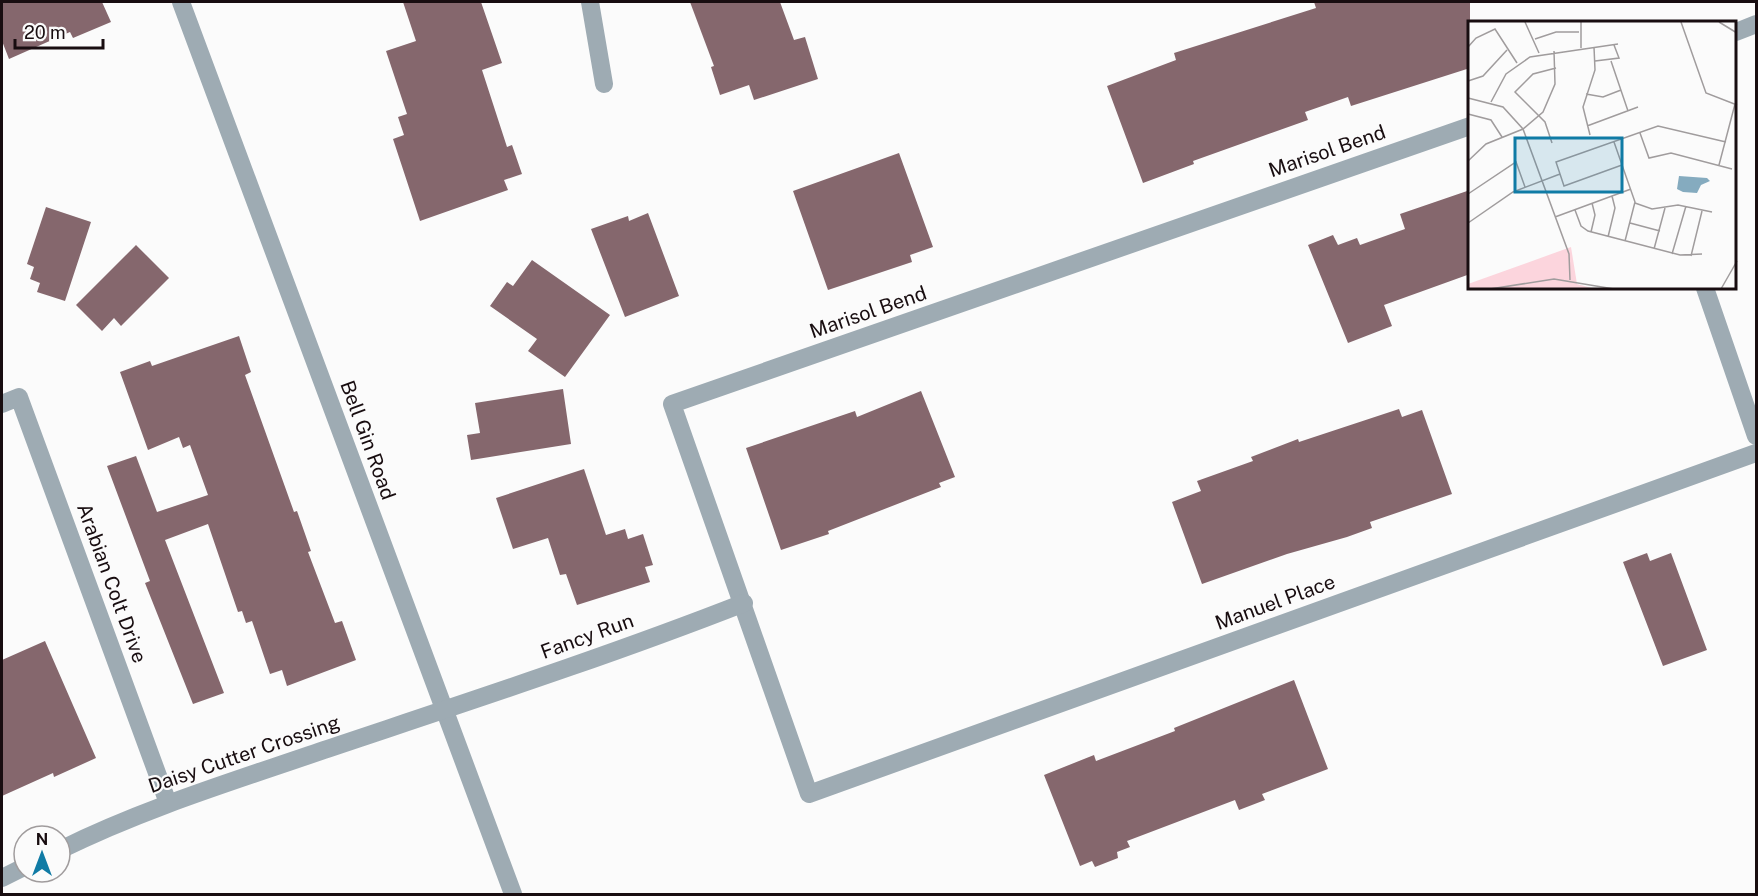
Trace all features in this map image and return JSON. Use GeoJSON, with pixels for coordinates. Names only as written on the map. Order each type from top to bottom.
{"type":"FeatureCollection","features":[{"type":"Feature","properties":{"kind":"street","name":"Bell Gin Road"},"geometry":{"type":"LineString","coordinates":[[181,2],[513,894]]}},
{"type":"Feature","properties":{"kind":"street"},"geometry":{"type":"LineString","coordinates":[[590,2],[604,84]]}},
{"type":"Feature","properties":{"kind":"street"},"geometry":{"type":"LineString","coordinates":[[1737,32],[1756,24]]}},
{"type":"Feature","properties":{"kind":"street","name":"Marisol Bend"},"geometry":{"type":"LineString","coordinates":[[809,794],[744,603],[672,404],[1468,127]]}},
{"type":"Feature","properties":{"kind":"street"},"geometry":{"type":"LineString","coordinates":[[1706,290],[1756,436]]}},
{"type":"Feature","properties":{"kind":"street","name":"Arabian Colt Drive"},"geometry":{"type":"LineString","coordinates":[[2,404],[19,397],[168,803]]}},
{"type":"Feature","properties":{"kind":"street","name":"Manuel Place"},"geometry":{"type":"LineString","coordinates":[[809,794],[1756,453]]}},
{"type":"Feature","properties":{"kind":"street","name":"Fancy Run"},"geometry":{"type":"LineString","coordinates":[[445,710],[744,603]]}},
{"type":"Feature","properties":{"kind":"street","name":"Daisy Cutter Crossing"},"geometry":{"type":"LineString","coordinates":[[72,844],[107,827],[168,803],[445,710]]}},
{"type":"Feature","properties":{"kind":"building"},"geometry":{"type":"Polygon","coordinates":[[[2,2],[102,2],[111,22],[73,38],[70,32],[9,59],[2,41],[2,2]]]}},
{"type":"Feature","properties":{"kind":"building"},"geometry":{"type":"Polygon","coordinates":[[[403,2],[481,2],[502,63],[482,70],[507,147],[512,145],[522,174],[504,180],[508,190],[420,221],[393,139],[404,135],[398,117],[407,114],[386,51],[416,41],[403,2]]]}},
{"type":"Feature","properties":{"kind":"building"},"geometry":{"type":"Polygon","coordinates":[[[690,2],[780,2],[794,40],[805,37],[818,79],[754,100],[749,85],[720,95],[711,67],[714,66],[690,2]]]}},
{"type":"Feature","properties":{"kind":"building"},"geometry":{"type":"Polygon","coordinates":[[[1314,2],[1470,2],[1468,69],[1351,106],[1348,97],[1305,112],[1308,120],[1193,161],[1194,164],[1143,183],[1107,86],[1176,60],[1174,53],[1316,8],[1314,2]]]}},
{"type":"Feature","properties":{"kind":"building"},"geometry":{"type":"Polygon","coordinates":[[[899,153],[933,247],[910,255],[912,262],[828,290],[793,191],[899,153]]]}},
{"type":"Feature","properties":{"kind":"building"},"geometry":{"type":"Polygon","coordinates":[[[1468,191],[1468,275],[1384,305],[1392,326],[1348,343],[1308,245],[1333,235],[1338,245],[1357,238],[1360,245],[1405,229],[1400,214],[1468,191]]]}},
{"type":"Feature","properties":{"kind":"building"},"geometry":{"type":"Polygon","coordinates":[[[46,207],[91,222],[65,301],[37,292],[40,283],[30,279],[34,267],[27,264],[46,207]]]}},
{"type":"Feature","properties":{"kind":"building"},"geometry":{"type":"Polygon","coordinates":[[[648,213],[679,296],[625,317],[591,229],[628,216],[629,221],[648,213]]]}},
{"type":"Feature","properties":{"kind":"building"},"geometry":{"type":"Polygon","coordinates":[[[136,245],[169,278],[121,326],[114,318],[102,331],[76,305],[136,245]]]}},
{"type":"Feature","properties":{"kind":"building"},"geometry":{"type":"Polygon","coordinates":[[[532,260],[610,315],[565,377],[528,351],[537,339],[490,306],[507,282],[513,286],[532,260]]]}},
{"type":"Feature","properties":{"kind":"building"},"geometry":{"type":"Polygon","coordinates":[[[239,336],[251,372],[245,375],[294,512],[297,511],[311,551],[308,552],[335,623],[342,621],[356,660],[287,686],[282,670],[270,674],[252,621],[246,623],[242,611],[238,612],[208,524],[165,540],[224,693],[193,704],[145,583],[150,581],[107,466],[136,456],[157,512],[208,495],[190,445],[183,448],[179,437],[148,450],[120,372],[150,361],[152,366],[239,336]]]}},
{"type":"Feature","properties":{"kind":"building"},"geometry":{"type":"Polygon","coordinates":[[[563,389],[571,444],[471,460],[467,435],[480,433],[475,403],[563,389]]]}},
{"type":"Feature","properties":{"kind":"building"},"geometry":{"type":"Polygon","coordinates":[[[921,391],[955,477],[939,483],[941,487],[828,531],[829,534],[781,550],[746,448],[855,411],[857,417],[921,391]]]}},
{"type":"Feature","properties":{"kind":"building"},"geometry":{"type":"Polygon","coordinates":[[[1399,409],[1402,417],[1422,410],[1452,494],[1370,522],[1372,528],[1347,537],[1287,554],[1202,584],[1172,502],[1201,491],[1197,481],[1253,461],[1251,457],[1298,439],[1299,442],[1399,409]]]}},
{"type":"Feature","properties":{"kind":"building"},"geometry":{"type":"Polygon","coordinates":[[[584,469],[606,535],[625,529],[628,539],[643,534],[653,565],[645,567],[650,582],[577,605],[566,574],[560,575],[548,538],[513,549],[496,498],[584,469]]]}},
{"type":"Feature","properties":{"kind":"building"},"geometry":{"type":"Polygon","coordinates":[[[1647,553],[1650,561],[1671,553],[1707,650],[1663,666],[1623,562],[1647,553]]]}},
{"type":"Feature","properties":{"kind":"building"},"geometry":{"type":"Polygon","coordinates":[[[45,641],[96,758],[54,777],[53,773],[2,796],[2,660],[45,641]]]}},
{"type":"Feature","properties":{"kind":"building"},"geometry":{"type":"Polygon","coordinates":[[[1294,680],[1328,769],[1262,794],[1265,800],[1239,810],[1235,800],[1127,841],[1130,847],[1117,852],[1118,858],[1095,867],[1092,861],[1080,866],[1044,775],[1094,755],[1096,761],[1175,731],[1174,728],[1294,680]]]}}]}
